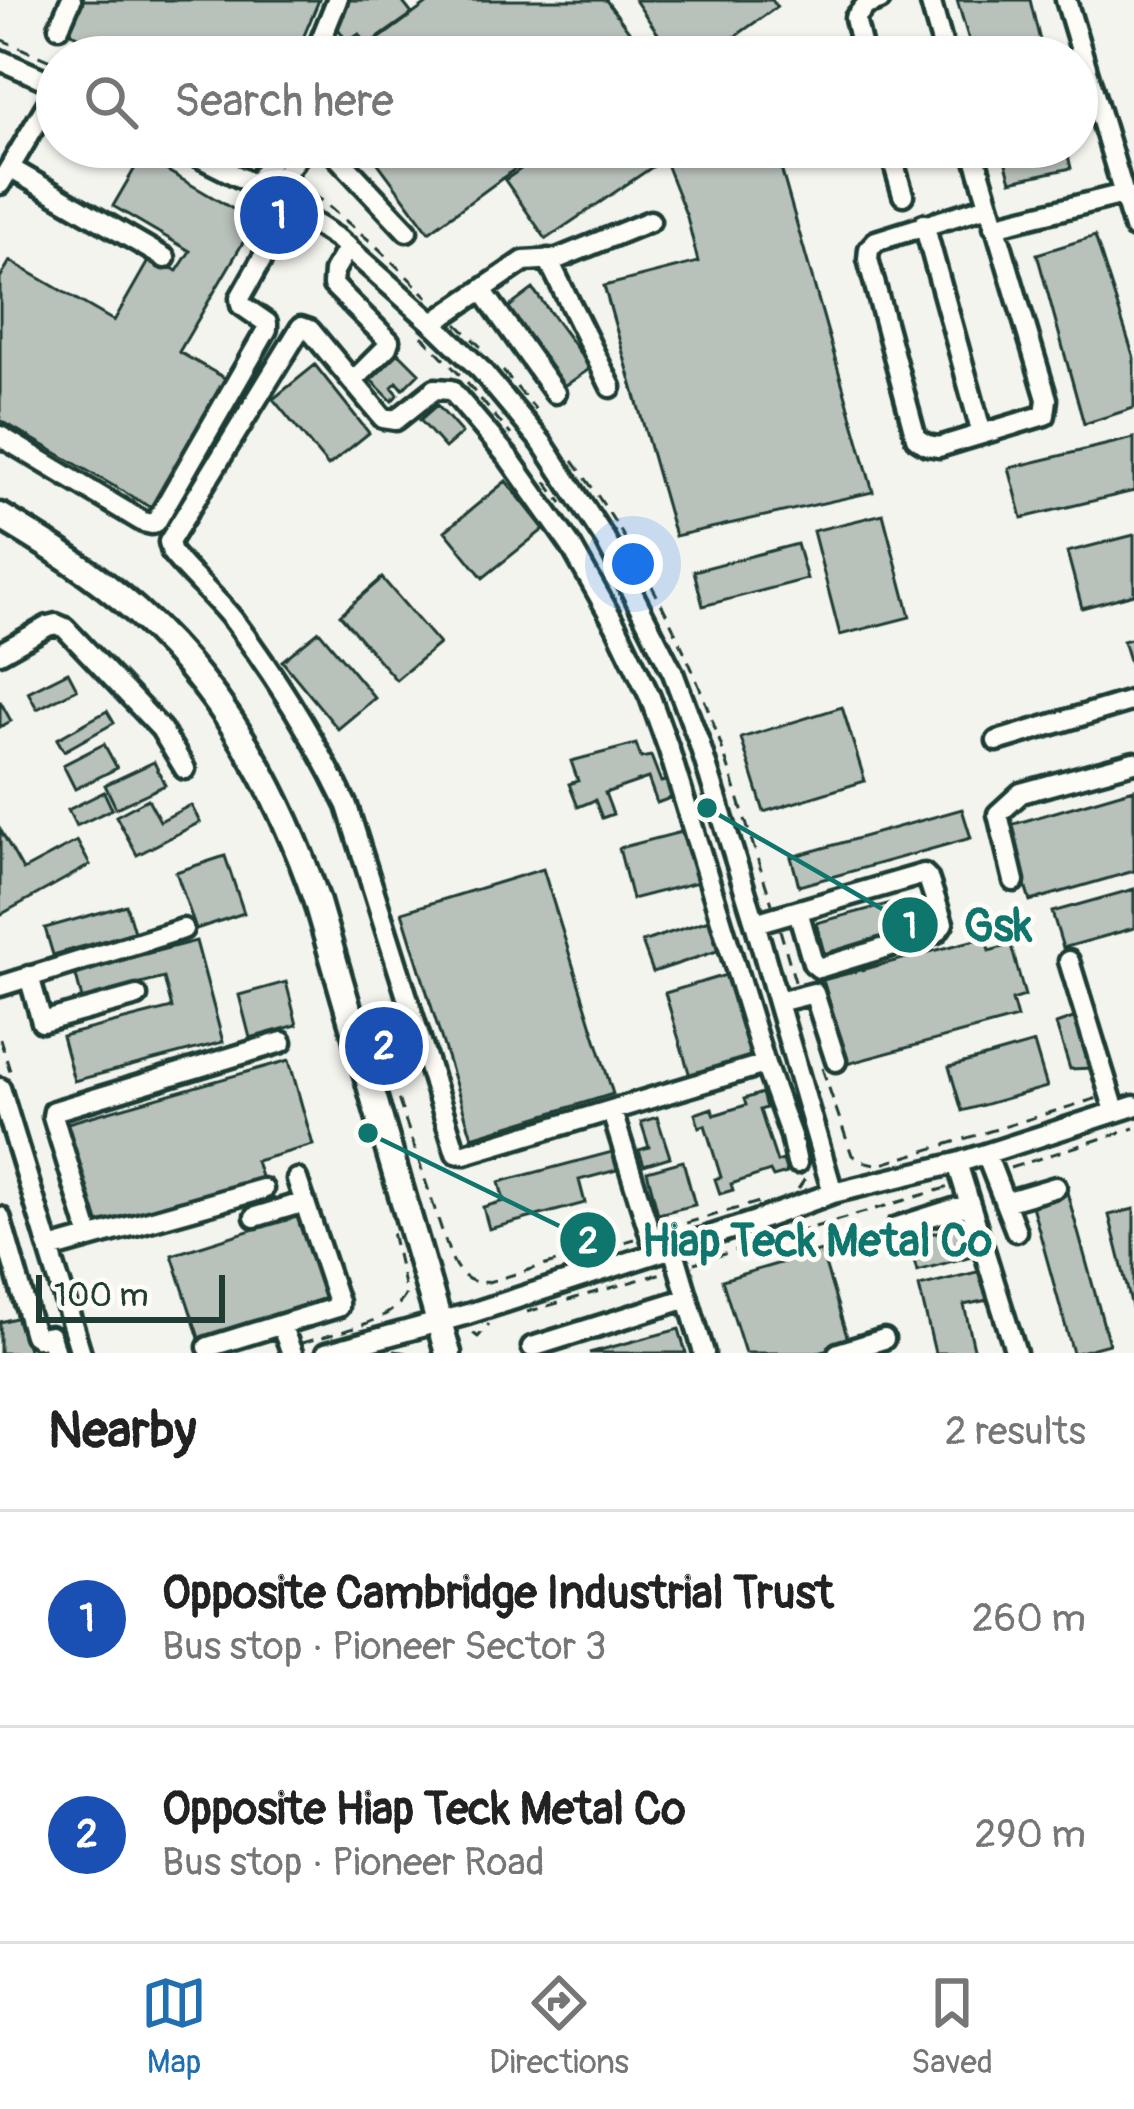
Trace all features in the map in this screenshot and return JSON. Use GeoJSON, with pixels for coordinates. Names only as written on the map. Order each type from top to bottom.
{"type":"FeatureCollection","features":[{"type":"Feature","properties":{"kind":"main road"},"geometry":{"type":"LineString","coordinates":[[0,516],[53,547],[136,610],[205,685],[245,743],[287,823],[316,899],[447,1320],[448,1353]]}},
{"type":"Feature","properties":{"kind":"street"},"geometry":{"type":"LineString","coordinates":[[59,27],[71,0]]}},
{"type":"Feature","properties":{"kind":"street"},"geometry":{"type":"LineString","coordinates":[[322,36],[337,0]]}},
{"type":"Feature","properties":{"kind":"street"},"geometry":{"type":"LineString","coordinates":[[859,36],[855,18],[866,5],[880,0]]}},
{"type":"Feature","properties":{"kind":"street"},"geometry":{"type":"LineString","coordinates":[[930,0],[940,36]]}},
{"type":"Feature","properties":{"kind":"street"},"geometry":{"type":"LineString","coordinates":[[1066,0],[1077,36]]}},
{"type":"Feature","properties":{"kind":"street"},"geometry":{"type":"LineString","coordinates":[[0,60],[36,77]]}},
{"type":"Feature","properties":{"kind":"street"},"geometry":{"type":"LineString","coordinates":[[1098,101],[1134,228]]}},
{"type":"Feature","properties":{"kind":"street"},"geometry":{"type":"LineString","coordinates":[[36,123],[5,176],[165,258]]}},
{"type":"Feature","properties":{"kind":"street"},"geometry":{"type":"LineString","coordinates":[[220,168],[348,247],[425,327],[481,370],[542,443],[614,557],[673,673],[698,742],[833,1193]]}},
{"type":"Feature","properties":{"kind":"street"},"geometry":{"type":"LineString","coordinates":[[262,190],[271,168]]}},
{"type":"Feature","properties":{"kind":"street"},"geometry":{"type":"LineString","coordinates":[[262,190],[284,168]]}},
{"type":"Feature","properties":{"kind":"street"},"geometry":{"type":"LineString","coordinates":[[348,168],[407,230]]}},
{"type":"Feature","properties":{"kind":"street"},"geometry":{"type":"LineString","coordinates":[[895,168],[903,195]]}},
{"type":"Feature","properties":{"kind":"street"},"geometry":{"type":"LineString","coordinates":[[978,168],[991,216],[1047,399],[1045,415],[939,447],[927,446],[916,437],[869,249],[876,241],[924,224],[991,216],[1128,196]]}},
{"type":"Feature","properties":{"kind":"street"},"geometry":{"type":"LineString","coordinates":[[425,327],[524,261],[557,259],[650,221]]}},
{"type":"Feature","properties":{"kind":"street"},"geometry":{"type":"LineString","coordinates":[[924,224],[982,434]]}},
{"type":"Feature","properties":{"kind":"street"},"geometry":{"type":"LineString","coordinates":[[0,436],[143,522],[156,522],[267,329],[267,322],[241,305],[240,298],[271,243]]}},
{"type":"Feature","properties":{"kind":"street"},"geometry":{"type":"LineString","coordinates":[[348,247],[334,271],[333,285],[389,341],[361,373]]}},
{"type":"Feature","properties":{"kind":"street"},"geometry":{"type":"LineString","coordinates":[[548,260],[611,387]]}},
{"type":"Feature","properties":{"kind":"street"},"geometry":{"type":"LineString","coordinates":[[482,290],[555,393]]}},
{"type":"Feature","properties":{"kind":"street"},"geometry":{"type":"LineString","coordinates":[[765,1064],[612,1112],[456,1153],[358,838],[329,768],[232,618],[172,553],[169,542],[302,327],[310,330],[383,418],[396,421],[435,389],[451,390],[508,457],[571,546],[650,698],[765,1064],[803,1164]]}},
{"type":"Feature","properties":{"kind":"street"},"geometry":{"type":"LineString","coordinates":[[0,653],[48,626],[65,628],[161,729],[185,769]]}},
{"type":"Feature","properties":{"kind":"street"},"geometry":{"type":"LineString","coordinates":[[997,741],[1134,700]]}},
{"type":"Feature","properties":{"kind":"street"},"geometry":{"type":"LineString","coordinates":[[1014,881],[998,814],[1022,793],[1134,762]]}},
{"type":"Feature","properties":{"kind":"street"},"geometry":{"type":"LineString","coordinates":[[755,923],[924,874],[943,923],[937,932],[819,968],[797,911]]}},
{"type":"Feature","properties":{"kind":"street"},"geometry":{"type":"LineString","coordinates":[[0,986],[183,929]]}},
{"type":"Feature","properties":{"kind":"street"},"geometry":{"type":"LineString","coordinates":[[326,1353],[447,1320],[660,1245],[833,1193],[960,1173],[1125,1109],[1069,961]]}},
{"type":"Feature","properties":{"kind":"street"},"geometry":{"type":"LineString","coordinates":[[29,976],[42,1022],[137,996]]}},
{"type":"Feature","properties":{"kind":"street"},"geometry":{"type":"LineString","coordinates":[[778,1001],[814,993],[835,1055],[793,1060]]}},
{"type":"Feature","properties":{"kind":"street"},"geometry":{"type":"LineString","coordinates":[[90,1237],[54,1111],[282,1042]]}},
{"type":"Feature","properties":{"kind":"street"},"geometry":{"type":"LineString","coordinates":[[0,1088],[82,1353]]}},
{"type":"Feature","properties":{"kind":"street"},"geometry":{"type":"LineString","coordinates":[[612,1112],[660,1245],[679,1268],[704,1353]]}},
{"type":"Feature","properties":{"kind":"street"},"geometry":{"type":"LineString","coordinates":[[990,1163],[1016,1231]]}},
{"type":"Feature","properties":{"kind":"street"},"geometry":{"type":"LineString","coordinates":[[960,1173],[1016,1353]]}},
{"type":"Feature","properties":{"kind":"street"},"geometry":{"type":"LineString","coordinates":[[208,1347],[336,1309],[339,1304],[297,1179]]}},
{"type":"Feature","properties":{"kind":"street"},"geometry":{"type":"LineString","coordinates":[[1005,1202],[1056,1187]]}},
{"type":"Feature","properties":{"kind":"street"},"geometry":{"type":"LineString","coordinates":[[50,1250],[263,1189]]}},
{"type":"Feature","properties":{"kind":"street"},"geometry":{"type":"LineString","coordinates":[[255,1217],[305,1202]]}},
{"type":"Feature","properties":{"kind":"street"},"geometry":{"type":"LineString","coordinates":[[897,1227],[969,1204]]}},
{"type":"Feature","properties":{"kind":"street"},"geometry":{"type":"LineString","coordinates":[[0,1217],[34,1335],[50,1336],[55,1353]]}},
{"type":"Feature","properties":{"kind":"street"},"geometry":{"type":"LineString","coordinates":[[21,1295],[61,1287]]}},
{"type":"Feature","properties":{"kind":"street"},"geometry":{"type":"LineString","coordinates":[[532,1347],[567,1345],[688,1298]]}},
{"type":"Feature","properties":{"kind":"street"},"geometry":{"type":"LineString","coordinates":[[281,1325],[290,1350]]}},
{"type":"Feature","properties":{"kind":"street"},"geometry":{"type":"LineString","coordinates":[[838,1353],[884,1339]]}},
{"type":"Feature","properties":{"kind":"path"},"geometry":{"type":"LineString","coordinates":[[0,39],[36,55]]}},
{"type":"Feature","properties":{"kind":"path"},"geometry":{"type":"LineString","coordinates":[[425,327],[512,435]]}},
{"type":"Feature","properties":{"kind":"path"},"geometry":{"type":"LineString","coordinates":[[539,472],[566,509]]}},
{"type":"Feature","properties":{"kind":"path"},"geometry":{"type":"LineString","coordinates":[[354,1028],[374,1020],[454,1266],[478,1283],[660,1245],[770,1198]]}},
{"type":"Feature","properties":{"kind":"path"},"geometry":{"type":"LineString","coordinates":[[990,1163],[1134,1128]]}},
{"type":"Feature","properties":{"kind":"path"},"geometry":{"type":"LineString","coordinates":[[790,1193],[807,1178],[803,1164]]}},
{"type":"Feature","properties":{"kind":"path"},"geometry":{"type":"LineString","coordinates":[[521,1314],[679,1268],[960,1173]]}},
{"type":"Feature","properties":{"kind":"path"},"geometry":{"type":"LineString","coordinates":[[290,1350],[393,1311],[409,1295],[389,1220]]}},
{"type":"Feature","properties":{"kind":"path"},"geometry":{"type":"LineString","coordinates":[[458,1282],[464,1276]]}},
{"type":"Feature","properties":{"kind":"path"},"geometry":{"type":"LineString","coordinates":[[473,1334],[478,1336],[487,1325],[499,1321]]}},
{"type":"Feature","properties":{"kind":"path"},"geometry":{"type":"LineString","coordinates":[[397,1350],[409,1353]]}},
{"type":"Feature","properties":{"kind":"building"},"geometry":{"type":"Polygon","coordinates":[[[79,0],[319,0],[304,36],[78,36],[66,31],[79,0]]]}},
{"type":"Feature","properties":{"kind":"building"},"geometry":{"type":"Polygon","coordinates":[[[348,0],[401,0],[412,14],[381,36],[343,36],[334,22],[344,15],[348,0]]]}},
{"type":"Feature","properties":{"kind":"building"},"geometry":{"type":"Polygon","coordinates":[[[432,0],[606,0],[633,36],[383,36],[432,0]]]}},
{"type":"Feature","properties":{"kind":"building"},"geometry":{"type":"Polygon","coordinates":[[[635,0],[772,0],[777,7],[736,36],[660,36],[635,0]]]}},
{"type":"Feature","properties":{"kind":"building"},"geometry":{"type":"Polygon","coordinates":[[[957,0],[1030,0],[1039,36],[968,36],[957,0]]]}},
{"type":"Feature","properties":{"kind":"building"},"geometry":{"type":"Polygon","coordinates":[[[135,168],[163,168],[255,222],[179,352],[230,381],[155,510],[0,420],[0,278],[10,261],[114,321],[151,256],[177,271],[190,251],[113,206],[135,168]]]}},
{"type":"Feature","properties":{"kind":"building"},"geometry":{"type":"Polygon","coordinates":[[[382,168],[516,168],[429,232],[382,168]]]}},
{"type":"Feature","properties":{"kind":"building"},"geometry":{"type":"Polygon","coordinates":[[[522,168],[651,168],[546,239],[505,180],[522,168]]]}},
{"type":"Feature","properties":{"kind":"building"},"geometry":{"type":"Polygon","coordinates":[[[668,168],[781,168],[873,492],[675,536],[604,286],[698,262],[668,168]]]}},
{"type":"Feature","properties":{"kind":"building"},"geometry":{"type":"Polygon","coordinates":[[[1007,168],[1071,168],[1011,181],[1007,168]]]}},
{"type":"Feature","properties":{"kind":"building"},"geometry":{"type":"Polygon","coordinates":[[[1095,236],[1134,358],[1134,408],[1084,424],[1037,254],[1095,236]]]}},
{"type":"Feature","properties":{"kind":"building"},"geometry":{"type":"Polygon","coordinates":[[[533,289],[591,368],[562,388],[505,310],[533,289]]]}},
{"type":"Feature","properties":{"kind":"building"},"geometry":{"type":"Polygon","coordinates":[[[399,353],[419,373],[403,389],[397,382],[392,387],[398,394],[392,401],[371,380],[399,353]]]}},
{"type":"Feature","properties":{"kind":"building"},"geometry":{"type":"Polygon","coordinates":[[[315,365],[369,433],[328,466],[273,399],[315,365]]]}},
{"type":"Feature","properties":{"kind":"building"},"geometry":{"type":"Polygon","coordinates":[[[437,405],[462,433],[445,448],[420,420],[437,405]]]}},
{"type":"Feature","properties":{"kind":"building"},"geometry":{"type":"Polygon","coordinates":[[[1134,438],[1134,491],[1022,518],[1009,468],[1134,438]]]}},
{"type":"Feature","properties":{"kind":"building"},"geometry":{"type":"Polygon","coordinates":[[[506,481],[544,529],[483,578],[445,531],[506,481]]]}},
{"type":"Feature","properties":{"kind":"building"},"geometry":{"type":"Polygon","coordinates":[[[883,514],[910,617],[840,635],[813,531],[883,514]]]}},
{"type":"Feature","properties":{"kind":"building"},"geometry":{"type":"Polygon","coordinates":[[[1134,535],[1134,594],[1082,608],[1067,552],[1134,535]]]}},
{"type":"Feature","properties":{"kind":"building"},"geometry":{"type":"Polygon","coordinates":[[[797,544],[807,579],[703,606],[694,571],[797,544]]]}},
{"type":"Feature","properties":{"kind":"building"},"geometry":{"type":"Polygon","coordinates":[[[382,578],[439,644],[396,680],[340,615],[382,578]]]}},
{"type":"Feature","properties":{"kind":"building"},"geometry":{"type":"Polygon","coordinates":[[[319,631],[375,698],[338,729],[282,661],[319,631]]]}},
{"type":"Feature","properties":{"kind":"building"},"geometry":{"type":"Polygon","coordinates":[[[1134,638],[1134,676],[1123,641],[1134,638]]]}},
{"type":"Feature","properties":{"kind":"building"},"geometry":{"type":"Polygon","coordinates":[[[68,672],[77,689],[37,709],[28,692],[68,672]]]}},
{"type":"Feature","properties":{"kind":"building"},"geometry":{"type":"Polygon","coordinates":[[[0,701],[11,721],[0,727],[0,701]]]}},
{"type":"Feature","properties":{"kind":"building"},"geometry":{"type":"Polygon","coordinates":[[[842,707],[865,781],[764,812],[741,738],[842,707]]]}},
{"type":"Feature","properties":{"kind":"building"},"geometry":{"type":"Polygon","coordinates":[[[107,711],[114,723],[64,751],[57,739],[107,711]]]}},
{"type":"Feature","properties":{"kind":"building"},"geometry":{"type":"Polygon","coordinates":[[[104,744],[117,768],[75,789],[63,765],[104,744]]]}},
{"type":"Feature","properties":{"kind":"building"},"geometry":{"type":"Polygon","coordinates":[[[636,744],[641,758],[651,756],[673,797],[657,803],[648,778],[605,793],[613,814],[602,818],[595,800],[578,807],[569,784],[578,781],[571,761],[636,744]]]}},
{"type":"Feature","properties":{"kind":"building"},"geometry":{"type":"Polygon","coordinates":[[[154,762],[165,785],[116,808],[105,785],[154,762]]]}},
{"type":"Feature","properties":{"kind":"building"},"geometry":{"type":"Polygon","coordinates":[[[1134,789],[1134,871],[1030,901],[1007,826],[1134,789]]]}},
{"type":"Feature","properties":{"kind":"building"},"geometry":{"type":"Polygon","coordinates":[[[104,792],[112,809],[76,826],[68,810],[104,792]]]}},
{"type":"Feature","properties":{"kind":"building"},"geometry":{"type":"Polygon","coordinates":[[[148,799],[160,821],[191,805],[200,822],[137,855],[116,816],[148,799]]]}},
{"type":"Feature","properties":{"kind":"building"},"geometry":{"type":"Polygon","coordinates":[[[962,809],[971,838],[799,886],[791,857],[962,809]]]}},
{"type":"Feature","properties":{"kind":"building"},"geometry":{"type":"Polygon","coordinates":[[[0,829],[23,870],[77,841],[90,865],[0,915],[0,829]]]}},
{"type":"Feature","properties":{"kind":"building"},"geometry":{"type":"Polygon","coordinates":[[[685,831],[698,882],[632,899],[619,848],[685,831]]]}},
{"type":"Feature","properties":{"kind":"building"},"geometry":{"type":"Polygon","coordinates":[[[225,856],[244,913],[196,929],[176,872],[225,856]]]}},
{"type":"Feature","properties":{"kind":"building"},"geometry":{"type":"Polygon","coordinates":[[[543,869],[613,1094],[472,1137],[402,912],[543,869]]]}},
{"type":"Feature","properties":{"kind":"building"},"geometry":{"type":"Polygon","coordinates":[[[1134,889],[1134,928],[1063,948],[1052,912],[1134,889]]]}},
{"type":"Feature","properties":{"kind":"building"},"geometry":{"type":"Polygon","coordinates":[[[910,898],[920,936],[826,960],[816,923],[910,898]]]}},
{"type":"Feature","properties":{"kind":"building"},"geometry":{"type":"Polygon","coordinates":[[[126,905],[134,932],[53,955],[45,928],[126,905]]]}},
{"type":"Feature","properties":{"kind":"building"},"geometry":{"type":"Polygon","coordinates":[[[712,919],[723,949],[653,972],[642,942],[712,919]]]}},
{"type":"Feature","properties":{"kind":"building"},"geometry":{"type":"Polygon","coordinates":[[[986,937],[989,951],[1011,945],[1025,996],[1012,1000],[1017,1018],[847,1064],[823,980],[986,937]]]}},
{"type":"Feature","properties":{"kind":"building"},"geometry":{"type":"Polygon","coordinates":[[[196,941],[223,1042],[74,1081],[62,1036],[172,1008],[164,978],[82,999],[75,972],[196,941]]]}},
{"type":"Feature","properties":{"kind":"building"},"geometry":{"type":"Polygon","coordinates":[[[729,974],[754,1057],[690,1076],[665,993],[729,974]]]}},
{"type":"Feature","properties":{"kind":"building"},"geometry":{"type":"Polygon","coordinates":[[[286,982],[297,1025],[250,1038],[239,995],[286,982]]]}},
{"type":"Feature","properties":{"kind":"building"},"geometry":{"type":"Polygon","coordinates":[[[1079,1016],[1092,1068],[1070,1069],[1056,1024],[1079,1016]]]}},
{"type":"Feature","properties":{"kind":"building"},"geometry":{"type":"Polygon","coordinates":[[[1034,1043],[1047,1087],[962,1111],[949,1067],[1034,1043]]]}},
{"type":"Feature","properties":{"kind":"building"},"geometry":{"type":"Polygon","coordinates":[[[289,1060],[313,1145],[256,1161],[262,1180],[94,1228],[64,1124],[289,1060]]]}},
{"type":"Feature","properties":{"kind":"building"},"geometry":{"type":"Polygon","coordinates":[[[762,1093],[766,1108],[760,1110],[777,1162],[783,1160],[787,1173],[773,1177],[770,1171],[731,1184],[733,1190],[720,1194],[715,1179],[721,1177],[705,1125],[699,1127],[695,1114],[712,1108],[714,1115],[746,1105],[744,1099],[762,1093]]]}},
{"type":"Feature","properties":{"kind":"building"},"geometry":{"type":"Polygon","coordinates":[[[657,1117],[670,1157],[644,1165],[639,1150],[649,1147],[641,1122],[657,1117]]]}},
{"type":"Feature","properties":{"kind":"building"},"geometry":{"type":"Polygon","coordinates":[[[612,1152],[617,1170],[579,1180],[585,1203],[489,1229],[483,1207],[504,1201],[499,1182],[612,1152]]]}},
{"type":"Feature","properties":{"kind":"building"},"geometry":{"type":"Polygon","coordinates":[[[683,1161],[695,1205],[658,1214],[647,1171],[683,1161]]]}},
{"type":"Feature","properties":{"kind":"building"},"geometry":{"type":"Polygon","coordinates":[[[1067,1192],[1109,1344],[1076,1353],[1031,1202],[1067,1192]]]}},
{"type":"Feature","properties":{"kind":"building"},"geometry":{"type":"Polygon","coordinates":[[[1134,1209],[1134,1315],[1109,1215],[1134,1209]]]}},
{"type":"Feature","properties":{"kind":"building"},"geometry":{"type":"Polygon","coordinates":[[[299,1215],[326,1298],[199,1338],[172,1255],[299,1215]]]}},
{"type":"Feature","properties":{"kind":"building"},"geometry":{"type":"Polygon","coordinates":[[[970,1223],[979,1254],[917,1271],[908,1240],[970,1223]]]}},
{"type":"Feature","properties":{"kind":"building"},"geometry":{"type":"Polygon","coordinates":[[[821,1251],[849,1343],[815,1353],[745,1353],[722,1280],[821,1251]]]}},
{"type":"Feature","properties":{"kind":"building"},"geometry":{"type":"Polygon","coordinates":[[[985,1270],[992,1299],[964,1305],[975,1353],[935,1353],[919,1286],[985,1270]]]}},
{"type":"Feature","properties":{"kind":"building"},"geometry":{"type":"Polygon","coordinates":[[[19,1317],[29,1353],[0,1353],[0,1322],[19,1317]]]}},
{"type":"Feature","properties":{"kind":"building"},"geometry":{"type":"Polygon","coordinates":[[[679,1329],[686,1353],[589,1353],[679,1329]]]}},
{"type":"Feature","properties":{"kind":"place","name":"Opposite Cambridge Industrial Trust"},"geometry":{"type":"Point","coordinates":[279,215]}},
{"type":"Feature","properties":{"kind":"place","name":"Gsk"},"geometry":{"type":"Point","coordinates":[707,808]}},
{"type":"Feature","properties":{"kind":"place","name":"Opposite Hiap Teck Metal Co"},"geometry":{"type":"Point","coordinates":[384,1046]}},
{"type":"Feature","properties":{"kind":"place","name":"Hiap Teck Metal Co"},"geometry":{"type":"Point","coordinates":[368,1133]}}]}
